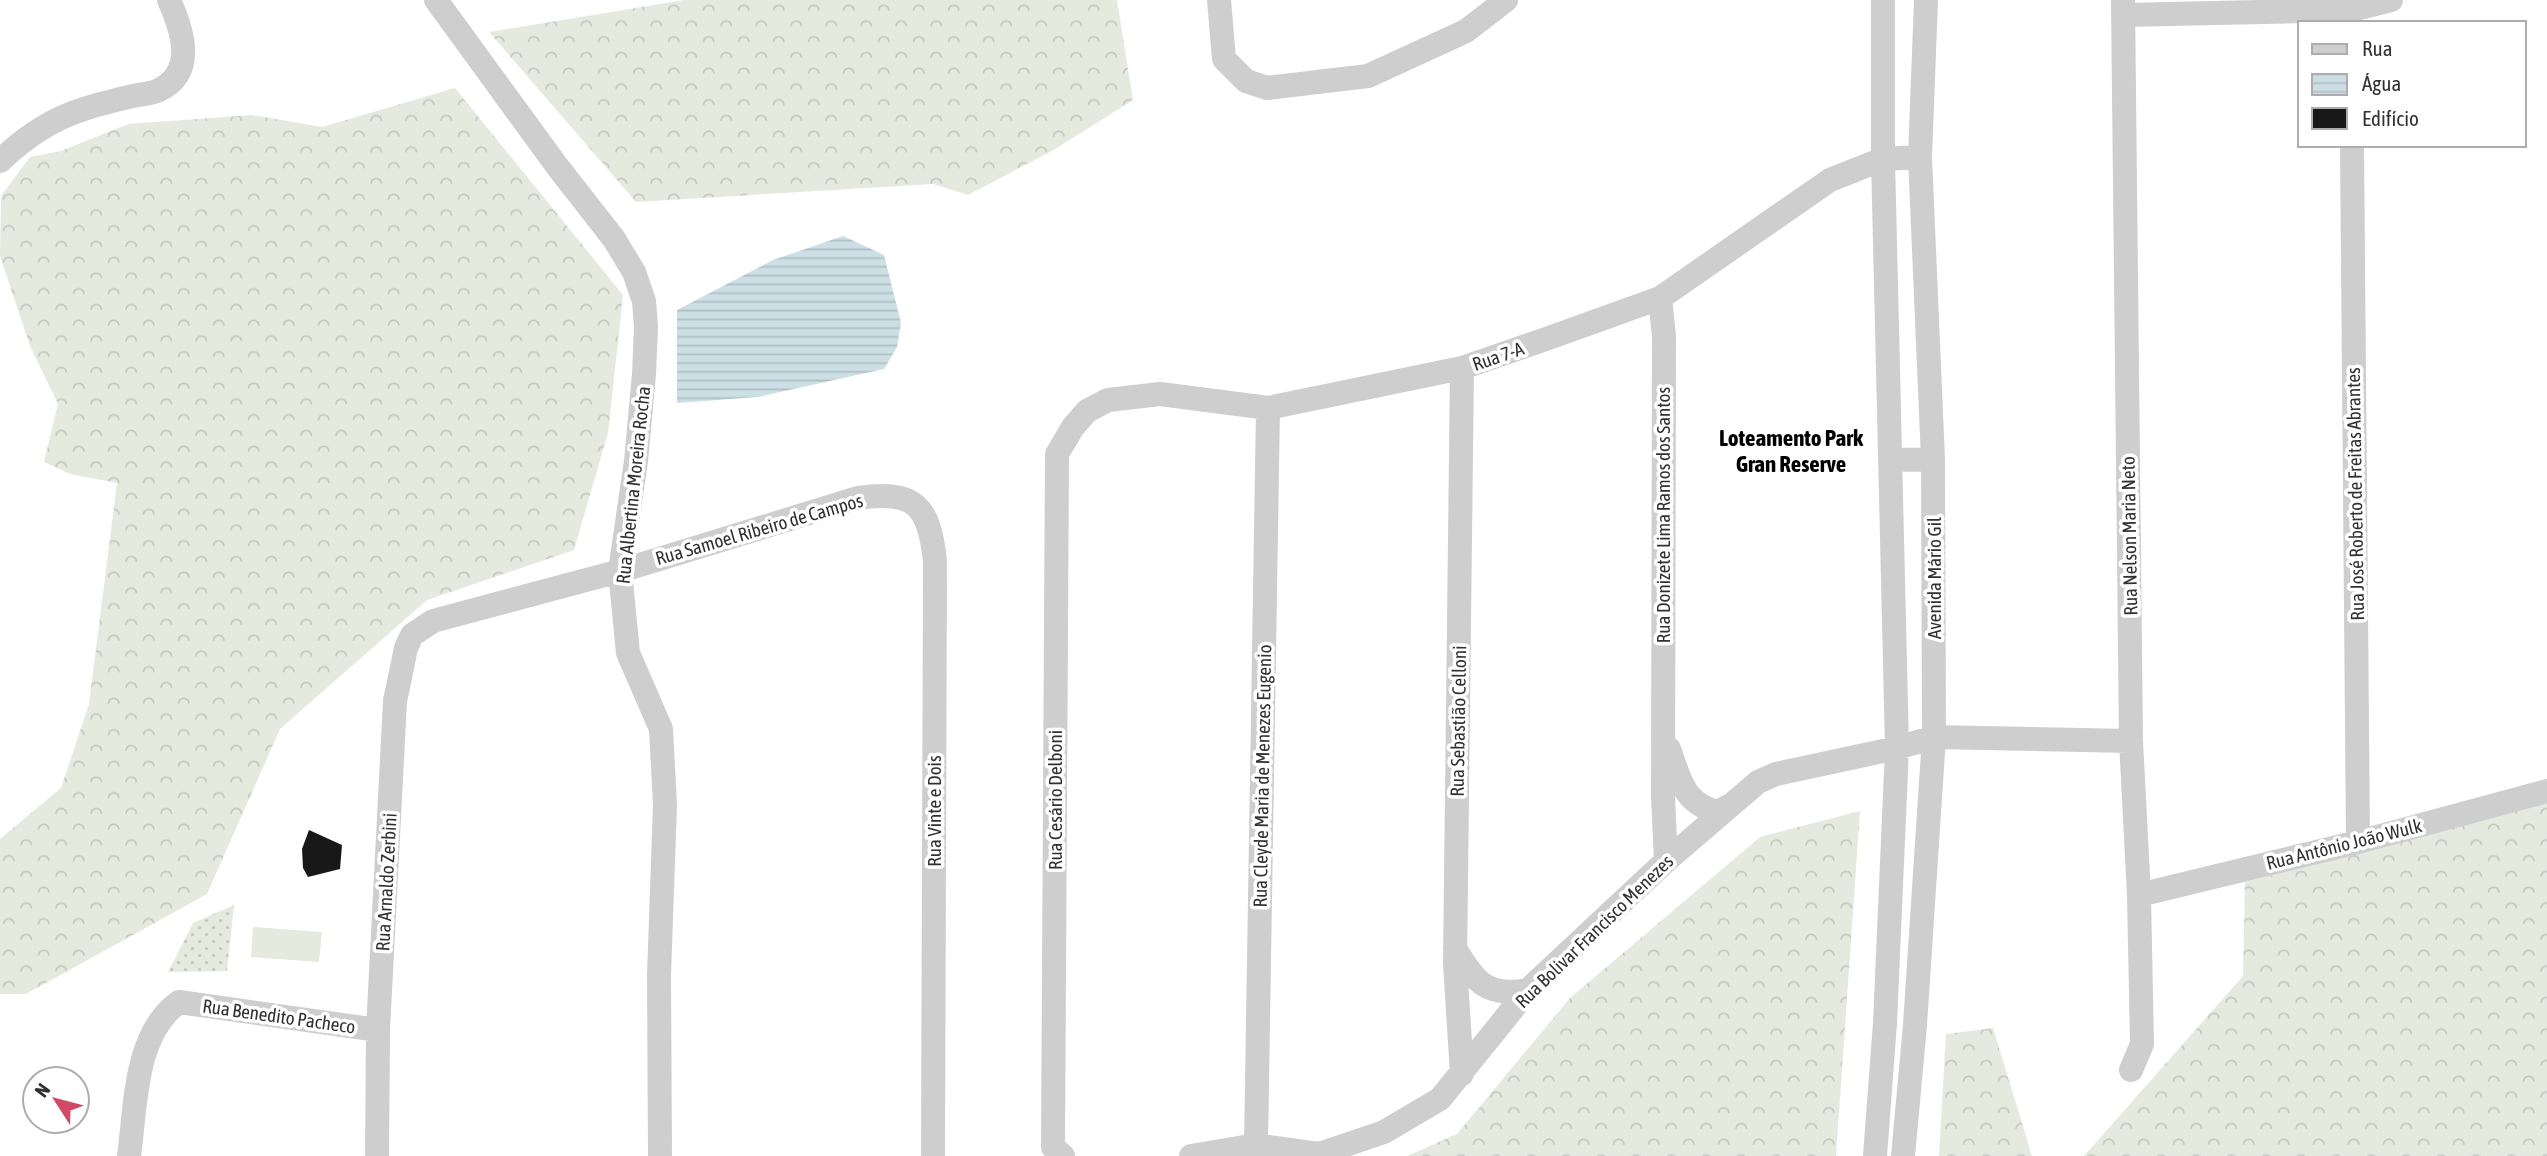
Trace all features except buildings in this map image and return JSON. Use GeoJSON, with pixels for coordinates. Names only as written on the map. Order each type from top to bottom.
{"type":"FeatureCollection","features":[{"type":"Feature","properties":{"kind":"street"},"geometry":{"type":"LineString","coordinates":[[0,161],[24,138],[62,118],[79,110],[159,90],[176,76],[183,59],[185,44],[169,0]]}},
{"type":"Feature","properties":{"kind":"street"},"geometry":{"type":"LineString","coordinates":[[1219,0],[1224,59],[1246,81],[1267,88],[1368,76],[1465,32],[1506,0]]}},
{"type":"Feature","properties":{"kind":"street","name":"Avenida Mário Gil"},"geometry":{"type":"LineString","coordinates":[[1875,1156],[1885,1023],[1897,748],[1883,0]]}},
{"type":"Feature","properties":{"kind":"street","name":"Avenida Mário Gil"},"geometry":{"type":"LineString","coordinates":[[1903,1156],[1915,1026],[1934,737],[1933,459],[1920,158],[1926,0]]}},
{"type":"Feature","properties":{"kind":"street"},"geometry":{"type":"LineString","coordinates":[[2123,7],[2351,17],[2391,0]]}},
{"type":"Feature","properties":{"kind":"street","name":"Rua Albertina Moreira Rocha"},"geometry":{"type":"LineString","coordinates":[[441,1],[557,166],[614,239],[634,272],[641,291],[646,327],[644,374],[636,461],[620,571],[628,653],[660,729],[661,742],[665,805],[659,975],[660,1156]]}},
{"type":"Feature","properties":{"kind":"street","name":"Rua Nelson Maria Neto"},"geometry":{"type":"LineString","coordinates":[[2123,7],[2131,741],[2140,895],[2141,1044],[2131,1070]]}},
{"type":"Feature","properties":{"kind":"street","name":"Rua José Roberto de Freitas Abrantes"},"geometry":{"type":"LineString","coordinates":[[2352,147],[2358,842]]}},
{"type":"Feature","properties":{"kind":"street","name":"Rua 7-A"},"geometry":{"type":"LineString","coordinates":[[1057,454],[1073,427],[1087,411],[1108,400],[1160,394],[1268,408],[1462,368],[1660,298],[1830,180],[1884,159],[1920,158]]}},
{"type":"Feature","properties":{"kind":"street","name":"Rua Donizete Lima Ramos dos Santos"},"geometry":{"type":"LineString","coordinates":[[1660,298],[1664,336],[1663,732],[1666,860]]}},
{"type":"Feature","properties":{"kind":"street","name":"Rua Sebastião Celloni"},"geometry":{"type":"LineString","coordinates":[[1462,368],[1455,948],[1462,1074]]}},
{"type":"Feature","properties":{"kind":"street","name":"Rua Cleyde Maria de Menezes Eugenio"},"geometry":{"type":"LineString","coordinates":[[1256,1145],[1268,408]]}},
{"type":"Feature","properties":{"kind":"street","name":"Rua Cesário Delboni"},"geometry":{"type":"LineString","coordinates":[[1057,454],[1058,1151]]}},
{"type":"Feature","properties":{"kind":"street"},"geometry":{"type":"LineString","coordinates":[[1890,460],[1933,459]]}},
{"type":"Feature","properties":{"kind":"street","name":"Rua Samoel Ribeiro de Campos"},"geometry":{"type":"LineString","coordinates":[[433,621],[620,571],[858,498],[884,495]]}},
{"type":"Feature","properties":{"kind":"street","name":"Rua Vinte e Dois"},"geometry":{"type":"LineString","coordinates":[[884,495],[905,499],[922,510],[933,537],[935,561],[933,1156]]}},
{"type":"Feature","properties":{"kind":"street","name":"Rua Arnaldo Zerbini"},"geometry":{"type":"LineString","coordinates":[[377,1156],[378,1030],[395,701],[406,648],[412,635],[433,621]]}},
{"type":"Feature","properties":{"kind":"street"},"geometry":{"type":"LineString","coordinates":[[1663,732],[1689,798],[1702,808],[1717,812],[1731,805]]}},
{"type":"Feature","properties":{"kind":"street","name":"Rua Bolivar Francisco Menezes"},"geometry":{"type":"LineString","coordinates":[[1191,1156],[1256,1145],[1319,1154],[1384,1132],[1440,1099],[1528,990],[1666,860],[1758,782],[1776,774],[1897,748],[1934,737],[2131,741]]}},
{"type":"Feature","properties":{"kind":"street","name":"Rua Antônio João Wulk"},"geometry":{"type":"LineString","coordinates":[[2140,895],[2358,842],[2547,791]]}},
{"type":"Feature","properties":{"kind":"street"},"geometry":{"type":"LineString","coordinates":[[1455,948],[1469,973],[1481,984],[1496,991],[1511,993],[1528,990]]}},
{"type":"Feature","properties":{"kind":"street","name":"Rua Benedito Pacheco"},"geometry":{"type":"LineString","coordinates":[[129,1156],[140,1074],[149,1041],[166,1010],[179,1002],[378,1030]]}},
{"type":"Feature","properties":{"kind":"street"},"geometry":{"type":"LineString","coordinates":[[1885,1023],[1915,1026]]}},
{"type":"Feature","properties":{"kind":"green space"},"geometry":{"type":"Polygon","coordinates":[[[684,0],[1117,0],[1133,100],[1052,151],[968,195],[933,184],[636,202],[489,32],[684,0]]]}},
{"type":"Feature","properties":{"kind":"green space"},"geometry":{"type":"Polygon","coordinates":[[[455,88],[623,295],[608,433],[574,550],[427,600],[280,729],[207,894],[26,994],[0,994],[0,839],[61,788],[89,704],[117,483],[70,474],[44,462],[58,404],[30,346],[0,256],[1,196],[30,157],[61,151],[128,124],[252,115],[322,127],[455,88]]]}},
{"type":"Feature","properties":{"kind":"green space"},"geometry":{"type":"Polygon","coordinates":[[[2547,801],[2547,1156],[2084,1156],[2243,976],[2245,882],[2547,801]]]}},
{"type":"Feature","properties":{"kind":"green space"},"geometry":{"type":"Polygon","coordinates":[[[1860,811],[1836,1156],[1407,1156],[1457,1134],[1570,998],[1760,837],[1860,811]]]}},
{"type":"Feature","properties":{"kind":"green space"},"geometry":{"type":"Polygon","coordinates":[[[234,905],[227,971],[168,972],[193,923],[234,905]]]}},
{"type":"Feature","properties":{"kind":"green space"},"geometry":{"type":"Polygon","coordinates":[[[253,927],[322,932],[319,962],[251,957],[253,927]]]}},
{"type":"Feature","properties":{"kind":"green space"},"geometry":{"type":"Polygon","coordinates":[[[1993,1028],[2032,1156],[1939,1156],[1946,1034],[1993,1028]]]}},
{"type":"Feature","properties":{"kind":"water"},"geometry":{"type":"Polygon","coordinates":[[[843,236],[884,255],[901,323],[897,347],[884,369],[758,397],[677,403],[677,310],[773,260],[843,236]]]}},
{"type":"Feature","properties":{"kind":"district","name":"Loteamento Park Gran Reserve"},"geometry":{"type":"Point","coordinates":[1791,451]}}]}
